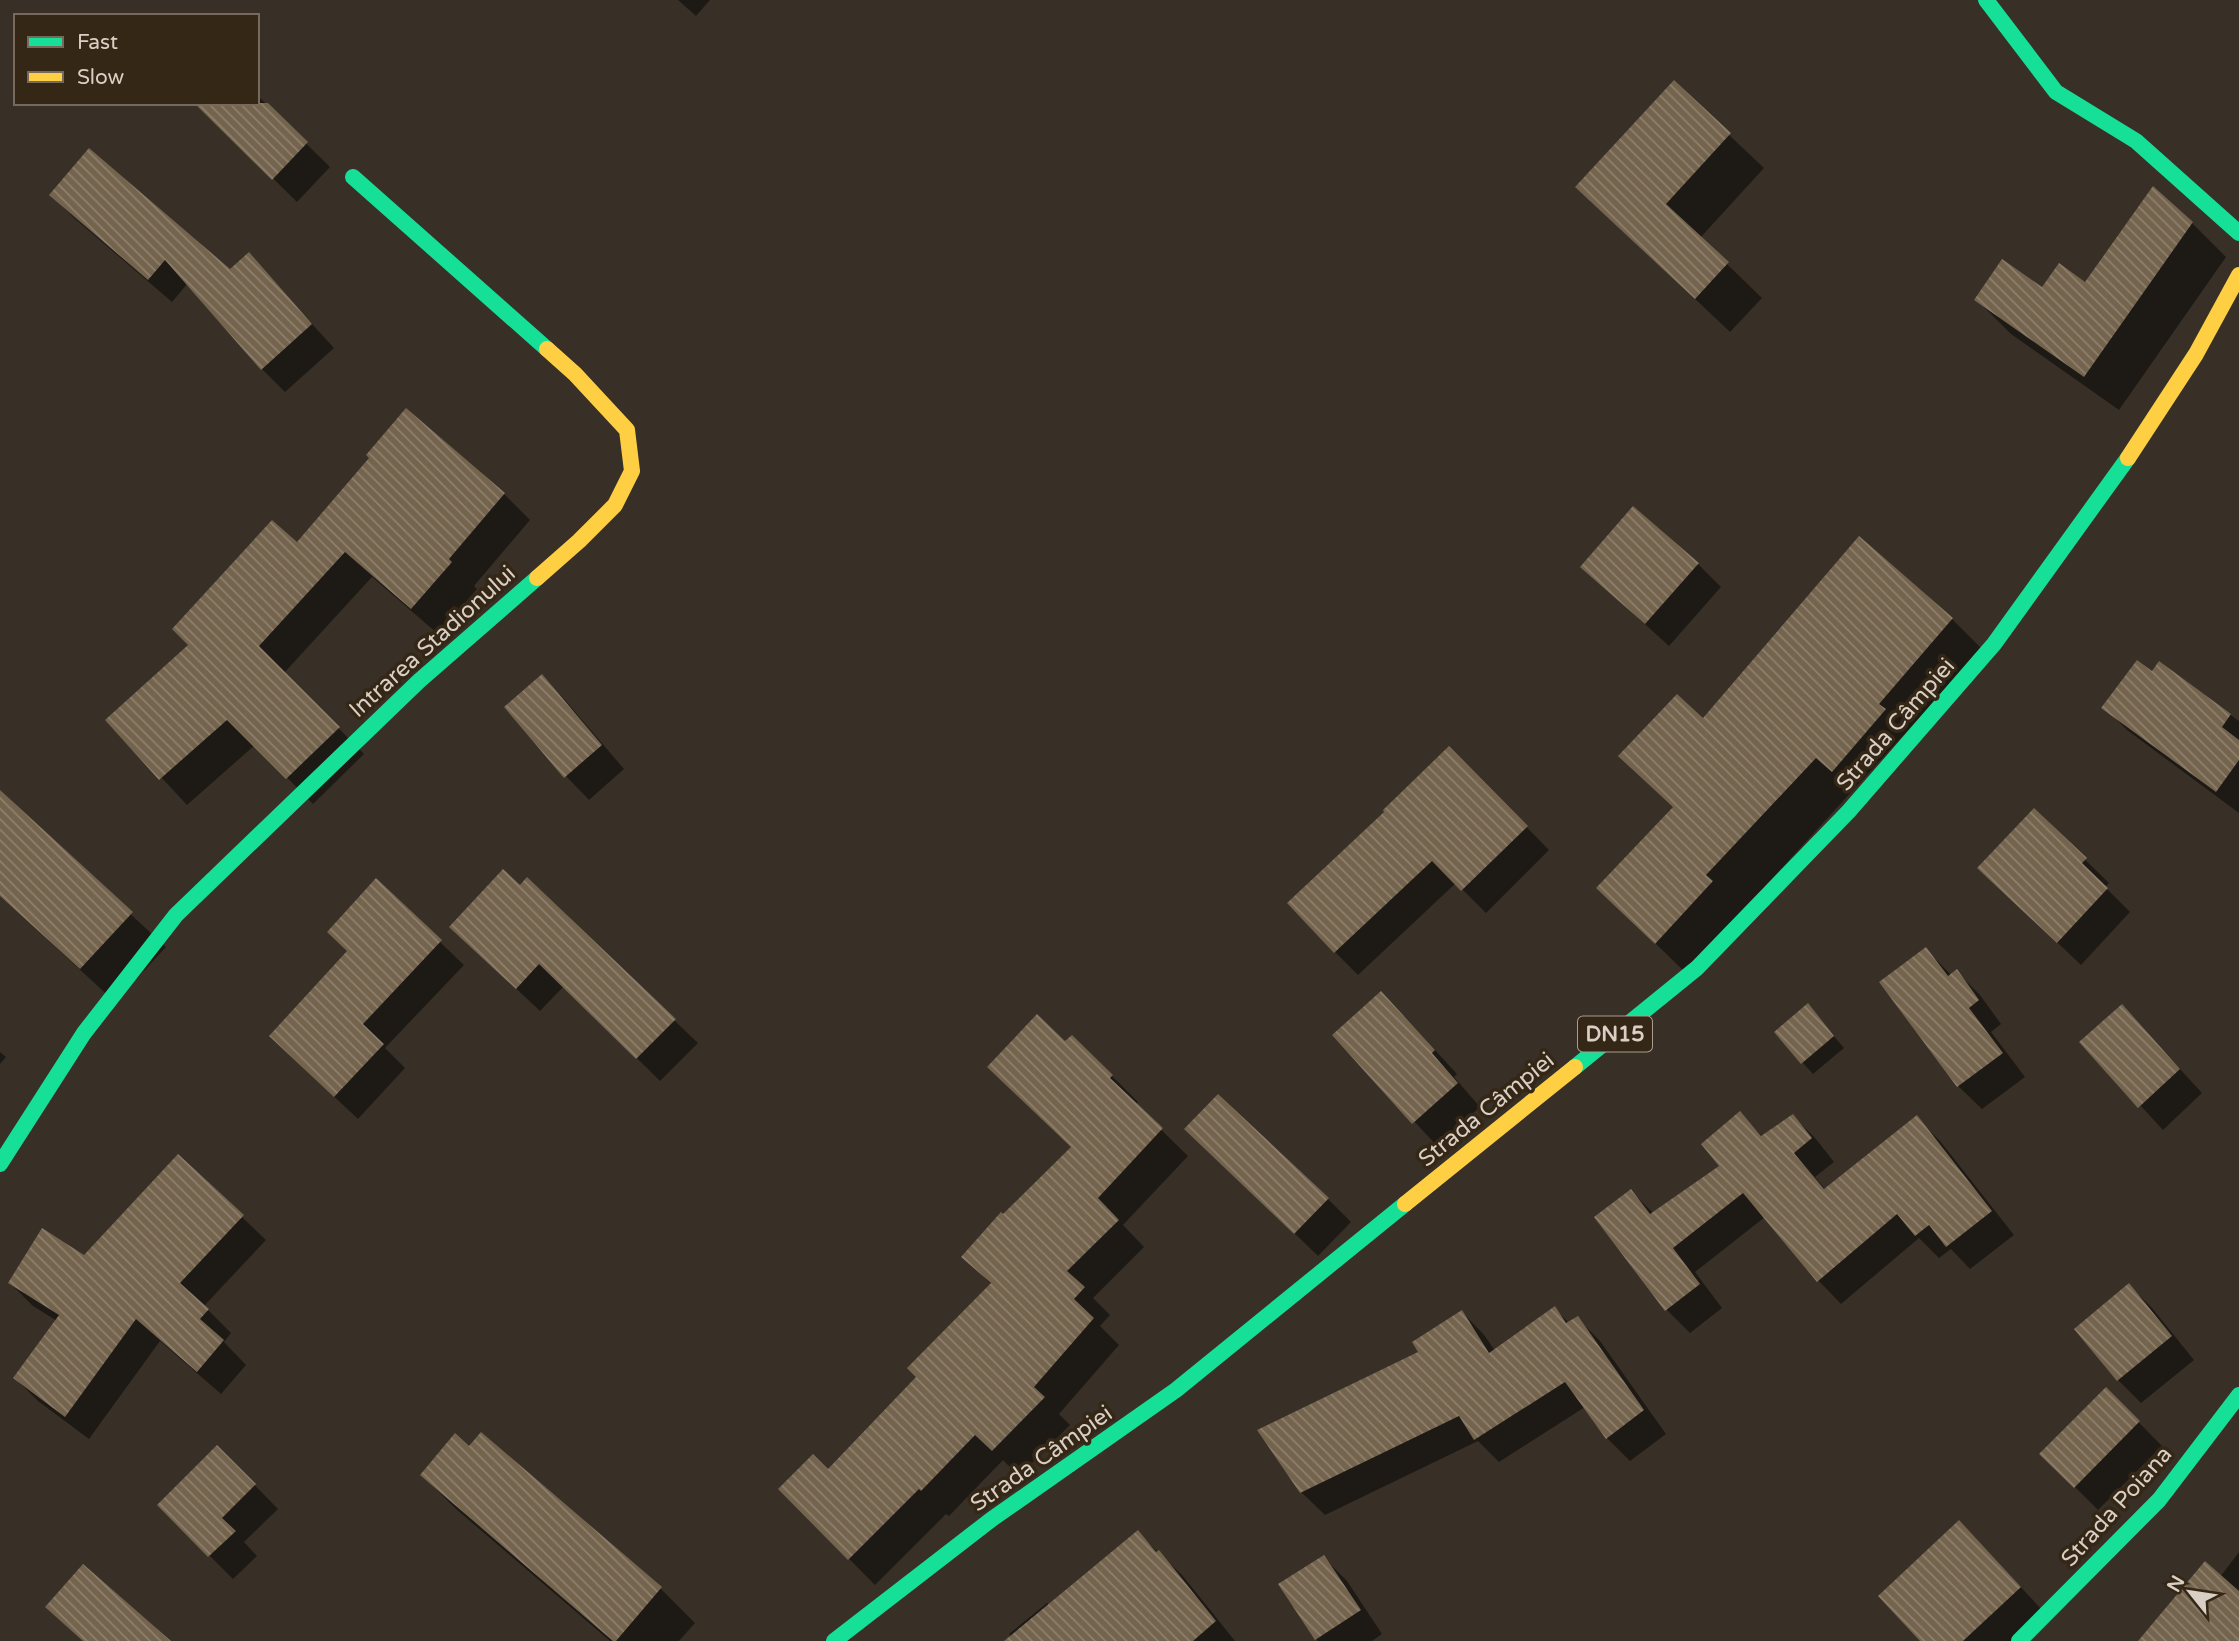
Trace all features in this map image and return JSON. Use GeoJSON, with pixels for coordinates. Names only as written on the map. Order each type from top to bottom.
{"type":"FeatureCollection","features":[{"type":"Feature","properties":{"kind":"street"},"geometry":{"type":"LineString","coordinates":[[1986,0],[2056,92],[2136,141],[2239,233]]}},
{"type":"Feature","properties":{"kind":"street","name":"Intrarea Stadionului"},"geometry":{"type":"LineString","coordinates":[[0,1164],[84,1033],[176,915],[419,681],[588,532],[615,505],[632,471],[627,430],[575,374],[353,177]]}},
{"type":"Feature","properties":{"kind":"street","name":"Strada Câmpiei"},"geometry":{"type":"LineString","coordinates":[[834,1641],[992,1519],[1176,1390],[1697,968],[1849,811],[1994,644],[2123,465],[2196,354],[2239,275]]}},
{"type":"Feature","properties":{"kind":"street","name":"Strada Poiana"},"geometry":{"type":"LineString","coordinates":[[2019,1641],[2159,1500],[2239,1395]]}},
{"type":"Feature","properties":{"kind":"building"},"geometry":{"type":"Polygon","coordinates":[[[1674,80],[1731,133],[1666,204],[1729,262],[1695,299],[1575,187],[1674,80]]]}},
{"type":"Feature","properties":{"kind":"building"},"geometry":{"type":"Polygon","coordinates":[[[268,103],[308,142],[272,180],[196,105],[268,103]]]}},
{"type":"Feature","properties":{"kind":"building"},"geometry":{"type":"Polygon","coordinates":[[[89,148],[230,269],[249,252],[312,324],[261,370],[165,260],[148,280],[49,195],[89,148]]]}},
{"type":"Feature","properties":{"kind":"building"},"geometry":{"type":"Polygon","coordinates":[[[2153,186],[2193,222],[2084,377],[1974,300],[2002,259],[2042,287],[2059,263],[2085,282],[2153,186]]]}},
{"type":"Feature","properties":{"kind":"building"},"geometry":{"type":"Polygon","coordinates":[[[406,408],[505,493],[449,559],[452,562],[411,609],[345,552],[259,646],[340,727],[286,779],[227,720],[159,780],[105,720],[188,645],[172,629],[272,520],[297,542],[369,458],[366,455],[406,408]]]}},
{"type":"Feature","properties":{"kind":"building"},"geometry":{"type":"Polygon","coordinates":[[[1633,506],[1699,563],[1645,624],[1580,567],[1633,506]]]}},
{"type":"Feature","properties":{"kind":"building"},"geometry":{"type":"Polygon","coordinates":[[[1859,536],[1953,618],[1879,704],[1886,709],[1832,772],[1816,758],[1706,875],[1713,881],[1655,944],[1596,888],[1673,807],[1618,756],[1677,694],[1703,718],[1859,536]]]}},
{"type":"Feature","properties":{"kind":"building"},"geometry":{"type":"Polygon","coordinates":[[[2137,660],[2152,671],[2159,661],[2231,714],[2222,727],[2239,740],[2239,760],[2216,792],[2101,708],[2137,660]]]}},
{"type":"Feature","properties":{"kind":"building"},"geometry":{"type":"Polygon","coordinates":[[[542,674],[602,745],[564,778],[504,707],[542,674]]]}},
{"type":"Feature","properties":{"kind":"building"},"geometry":{"type":"Polygon","coordinates":[[[1449,746],[1528,826],[1461,891],[1432,861],[1334,953],[1287,903],[1384,812],[1383,810],[1449,746]]]}},
{"type":"Feature","properties":{"kind":"building"},"geometry":{"type":"Polygon","coordinates":[[[0,790],[133,912],[80,969],[0,896],[0,790]]]}},
{"type":"Feature","properties":{"kind":"building"},"geometry":{"type":"Polygon","coordinates":[[[2034,808],[2087,858],[2082,863],[2108,888],[2057,943],[1977,868],[2034,808]]]}},
{"type":"Feature","properties":{"kind":"building"},"geometry":{"type":"Polygon","coordinates":[[[503,869],[520,885],[527,877],[676,1019],[636,1059],[539,964],[516,989],[449,927],[503,869]]]}},
{"type":"Feature","properties":{"kind":"building"},"geometry":{"type":"Polygon","coordinates":[[[376,878],[442,940],[363,1024],[384,1044],[334,1097],[269,1036],[347,951],[327,932],[376,878]]]}},
{"type":"Feature","properties":{"kind":"building"},"geometry":{"type":"Polygon","coordinates":[[[1926,947],[1948,976],[1957,969],[1979,1000],[1969,1008],[2003,1053],[1957,1087],[1879,982],[1926,947]]]}},
{"type":"Feature","properties":{"kind":"building"},"geometry":{"type":"Polygon","coordinates":[[[1381,991],[1435,1050],[1432,1053],[1458,1083],[1412,1124],[1332,1035],[1381,991]]]}},
{"type":"Feature","properties":{"kind":"building"},"geometry":{"type":"Polygon","coordinates":[[[1808,1003],[1834,1036],[1801,1064],[1774,1032],[1808,1003]]]}},
{"type":"Feature","properties":{"kind":"building"},"geometry":{"type":"Polygon","coordinates":[[[2122,1004],[2180,1069],[2138,1108],[2079,1042],[2122,1004]]]}},
{"type":"Feature","properties":{"kind":"building"},"geometry":{"type":"Polygon","coordinates":[[[1037,1014],[1065,1041],[1072,1035],[1113,1075],[1110,1078],[1163,1128],[1098,1198],[1119,1220],[1067,1271],[1085,1287],[1074,1299],[1094,1318],[1034,1387],[1045,1397],[992,1451],[975,1435],[848,1560],[778,1489],[813,1454],[828,1469],[916,1377],[907,1368],[991,1283],[961,1257],[1001,1212],[1003,1214],[1071,1147],[987,1067],[1037,1014]]]}},
{"type":"Feature","properties":{"kind":"building"},"geometry":{"type":"Polygon","coordinates":[[[1218,1094],[1329,1198],[1294,1234],[1184,1129],[1218,1094]]]}},
{"type":"Feature","properties":{"kind":"building"},"geometry":{"type":"Polygon","coordinates":[[[1740,1111],[1761,1136],[1793,1114],[1812,1138],[1794,1153],[1824,1189],[1917,1115],[1992,1211],[1946,1247],[1929,1225],[1915,1236],[1897,1214],[1817,1282],[1743,1193],[1673,1248],[1700,1284],[1665,1311],[1594,1217],[1631,1189],[1650,1214],[1719,1166],[1701,1144],[1740,1111]]]}},
{"type":"Feature","properties":{"kind":"building"},"geometry":{"type":"Polygon","coordinates":[[[178,1154],[244,1215],[180,1283],[209,1309],[200,1319],[224,1340],[197,1372],[136,1319],[65,1417],[13,1378],[59,1315],[8,1283],[42,1228],[84,1255],[178,1154]]]}},
{"type":"Feature","properties":{"kind":"building"},"geometry":{"type":"Polygon","coordinates":[[[2129,1283],[2172,1336],[2117,1381],[2074,1329],[2129,1283]]]}},
{"type":"Feature","properties":{"kind":"building"},"geometry":{"type":"Polygon","coordinates":[[[1555,1306],[1566,1323],[1578,1316],[1644,1410],[1606,1439],[1565,1382],[1474,1440],[1459,1416],[1300,1493],[1257,1430],[1418,1352],[1412,1342],[1462,1310],[1489,1353],[1555,1306]]]}},
{"type":"Feature","properties":{"kind":"building"},"geometry":{"type":"Polygon","coordinates":[[[2106,1387],[2140,1421],[2074,1488],[2039,1454],[2106,1387]]]}},
{"type":"Feature","properties":{"kind":"building"},"geometry":{"type":"Polygon","coordinates":[[[481,1432],[662,1587],[616,1641],[420,1475],[455,1433],[469,1446],[481,1432]]]}},
{"type":"Feature","properties":{"kind":"building"},"geometry":{"type":"Polygon","coordinates":[[[217,1445],[256,1484],[222,1518],[236,1531],[208,1557],[157,1505],[217,1445]]]}},
{"type":"Feature","properties":{"kind":"building"},"geometry":{"type":"Polygon","coordinates":[[[1959,1520],[2021,1587],[1963,1641],[1920,1641],[1878,1596],[1959,1520]]]}},
{"type":"Feature","properties":{"kind":"building"},"geometry":{"type":"Polygon","coordinates":[[[1138,1530],[1156,1552],[1159,1550],[1216,1621],[1193,1641],[1004,1641],[1138,1530]]]}},
{"type":"Feature","properties":{"kind":"building"},"geometry":{"type":"Polygon","coordinates":[[[1324,1555],[1361,1610],[1315,1640],[1278,1584],[1324,1555]]]}},
{"type":"Feature","properties":{"kind":"building"},"geometry":{"type":"Polygon","coordinates":[[[2205,1561],[2239,1591],[2239,1641],[2138,1641],[2205,1561]]]}},
{"type":"Feature","properties":{"kind":"building"},"geometry":{"type":"Polygon","coordinates":[[[83,1564],[171,1641],[83,1641],[45,1607],[83,1564]]]}},
{"type":"Feature","properties":{"kind":"traffic: fast"},"geometry":{"type":"LineString","coordinates":[[1986,0],[2056,92],[2136,141],[2239,233]]}},
{"type":"Feature","properties":{"kind":"traffic: fast"},"geometry":{"type":"LineString","coordinates":[[353,177],[547,349]]}},
{"type":"Feature","properties":{"kind":"traffic: fast"},"geometry":{"type":"LineString","coordinates":[[1575,1067],[1697,968],[1849,811],[1994,644],[2128,458]]}},
{"type":"Feature","properties":{"kind":"traffic: fast"},"geometry":{"type":"LineString","coordinates":[[0,1164],[84,1033],[176,915],[419,681],[537,578]]}},
{"type":"Feature","properties":{"kind":"traffic: fast"},"geometry":{"type":"LineString","coordinates":[[834,1641],[992,1519],[1176,1390],[1405,1204]]}},
{"type":"Feature","properties":{"kind":"traffic: fast"},"geometry":{"type":"LineString","coordinates":[[2019,1641],[2159,1500],[2239,1395]]}},
{"type":"Feature","properties":{"kind":"traffic: slow"},"geometry":{"type":"LineString","coordinates":[[2128,458],[2196,354],[2239,275]]}},
{"type":"Feature","properties":{"kind":"traffic: slow"},"geometry":{"type":"LineString","coordinates":[[537,578],[615,505],[632,471],[627,430],[575,374],[547,349]]}},
{"type":"Feature","properties":{"kind":"traffic: slow"},"geometry":{"type":"LineString","coordinates":[[1405,1204],[1575,1067]]}}]}
